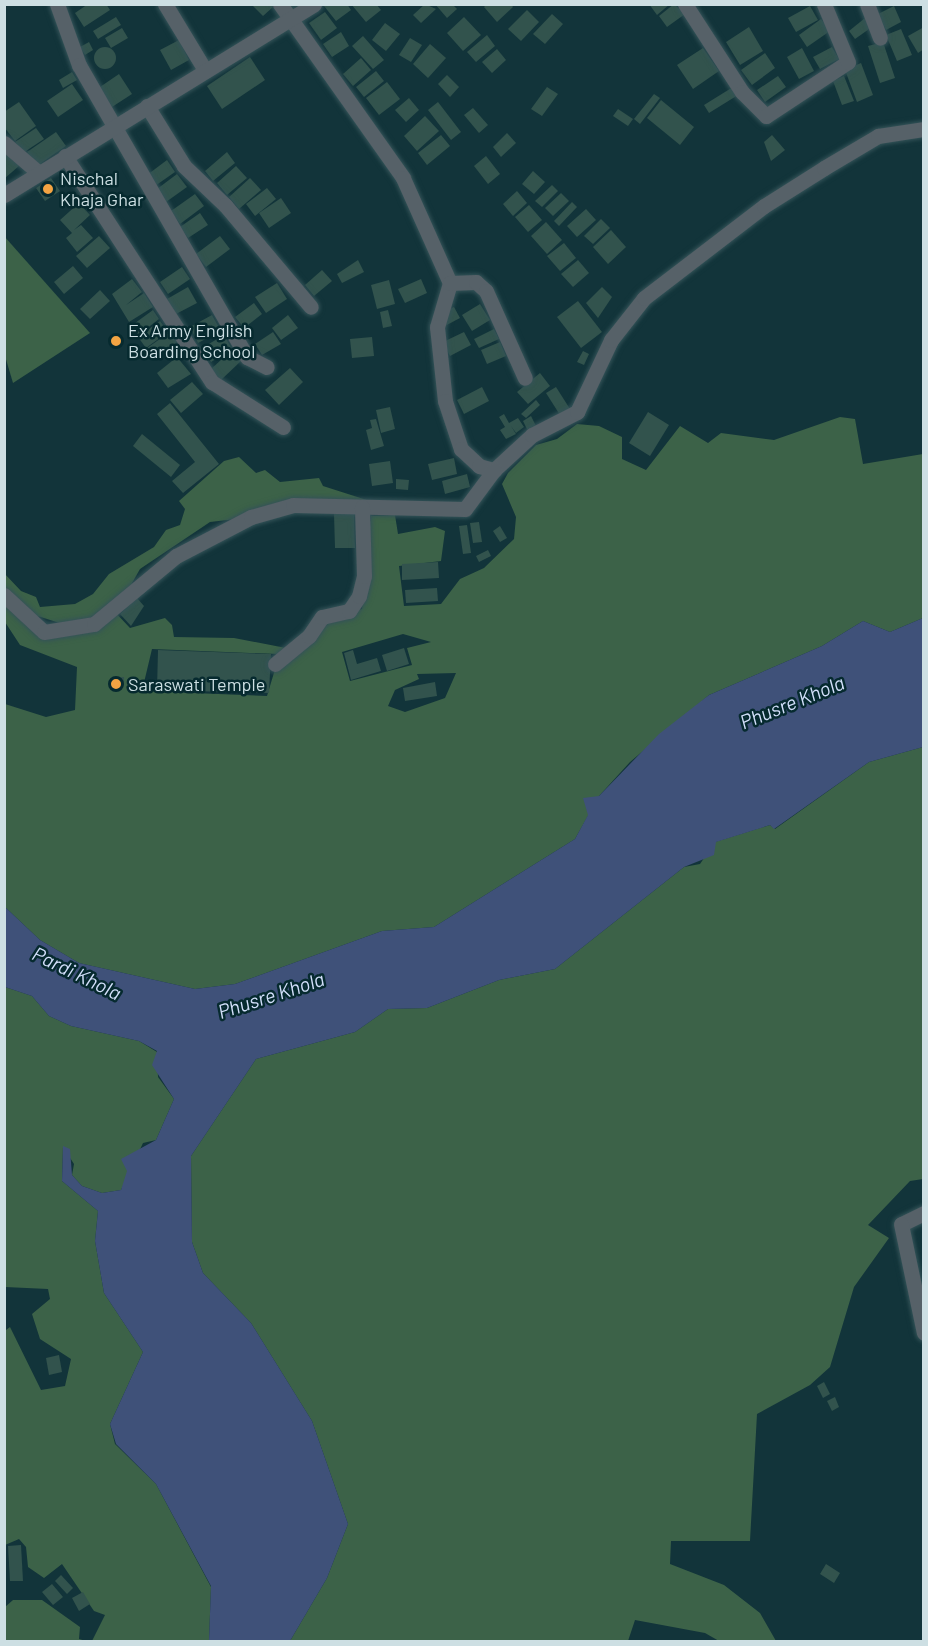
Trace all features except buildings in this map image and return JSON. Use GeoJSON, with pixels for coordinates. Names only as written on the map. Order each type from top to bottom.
{"type":"FeatureCollection","features":[{"type":"Feature","properties":{"kind":"street"},"geometry":{"type":"LineString","coordinates":[[57,4],[79,65],[116,125],[247,357],[267,367]]}},
{"type":"Feature","properties":{"kind":"street"},"geometry":{"type":"LineString","coordinates":[[165,4],[205,70]]}},
{"type":"Feature","properties":{"kind":"street"},"geometry":{"type":"LineString","coordinates":[[280,4],[292,17],[403,178],[450,283],[437,327],[445,400],[461,449],[479,466],[494,470]]}},
{"type":"Feature","properties":{"kind":"street"},"geometry":{"type":"LineString","coordinates":[[4,195],[314,4]]}},
{"type":"Feature","properties":{"kind":"street"},"geometry":{"type":"LineString","coordinates":[[685,4],[742,92],[766,116],[848,62],[824,4]]}},
{"type":"Feature","properties":{"kind":"street"},"geometry":{"type":"LineString","coordinates":[[867,4],[880,38]]}},
{"type":"Feature","properties":{"kind":"street"},"geometry":{"type":"LineString","coordinates":[[147,105],[184,166],[225,205],[311,307]]}},
{"type":"Feature","properties":{"kind":"street"},"geometry":{"type":"LineString","coordinates":[[4,595],[44,632],[94,624],[176,556],[251,517],[293,505],[465,509],[494,470],[532,435],[577,412],[611,340],[644,298],[764,206],[833,163],[878,136],[924,129]]}},
{"type":"Feature","properties":{"kind":"street"},"geometry":{"type":"LineString","coordinates":[[4,143],[39,173]]}},
{"type":"Feature","properties":{"kind":"street"},"geometry":{"type":"LineString","coordinates":[[65,156],[212,382],[283,427]]}},
{"type":"Feature","properties":{"kind":"street"},"geometry":{"type":"LineString","coordinates":[[450,283],[476,282],[486,291],[525,378]]}},
{"type":"Feature","properties":{"kind":"street"},"geometry":{"type":"LineString","coordinates":[[274,664],[301,644],[322,617],[334,611],[349,611],[359,596],[364,576],[362,507]]}},
{"type":"Feature","properties":{"kind":"street"},"geometry":{"type":"LineString","coordinates":[[924,1213],[901,1224],[924,1333]]}},
{"type":"Feature","properties":{"kind":"green space"},"geometry":{"type":"Polygon","coordinates":[[[4,236],[90,333],[13,383],[5,356],[4,236]]]}},
{"type":"Feature","properties":{"kind":"green space"},"geometry":{"type":"Polygon","coordinates":[[[840,417],[855,419],[863,464],[923,454],[923,618],[890,632],[863,621],[822,646],[709,695],[630,762],[599,796],[575,839],[434,927],[382,931],[235,984],[195,989],[79,963],[40,940],[5,907],[5,704],[46,717],[75,710],[77,667],[20,645],[5,622],[5,598],[48,639],[70,635],[114,611],[130,628],[165,618],[172,625],[174,637],[234,638],[286,648],[277,654],[152,649],[142,691],[267,696],[276,666],[296,657],[325,619],[362,609],[371,516],[395,515],[398,534],[435,527],[445,531],[441,561],[399,566],[404,606],[441,604],[460,579],[484,568],[514,539],[516,517],[502,484],[508,473],[536,445],[557,439],[577,424],[599,426],[622,437],[622,459],[646,470],[680,426],[708,443],[721,433],[774,440],[840,417]],[[403,634],[342,652],[350,681],[412,665],[407,648],[431,642],[403,634]],[[456,673],[417,674],[419,679],[395,690],[388,706],[405,712],[445,698],[456,673]]]}},
{"type":"Feature","properties":{"kind":"green space"},"geometry":{"type":"Polygon","coordinates":[[[239,457],[256,473],[265,470],[280,482],[319,478],[323,486],[376,503],[210,522],[140,569],[131,585],[99,615],[66,625],[28,613],[5,591],[4,573],[21,591],[36,597],[40,607],[75,604],[93,594],[109,574],[154,547],[166,530],[180,525],[185,509],[179,501],[224,461],[239,457]]]}},
{"type":"Feature","properties":{"kind":"green space"},"geometry":{"type":"Polygon","coordinates":[[[923,747],[923,1179],[910,1181],[868,1225],[889,1238],[854,1287],[830,1367],[810,1385],[757,1414],[750,1541],[671,1541],[670,1564],[724,1585],[760,1613],[776,1641],[719,1641],[705,1633],[635,1620],[628,1641],[290,1641],[327,1578],[348,1524],[312,1421],[251,1323],[203,1273],[192,1242],[191,1156],[256,1059],[355,1032],[388,1009],[427,1008],[499,980],[555,969],[684,867],[700,864],[715,842],[770,825],[775,829],[869,762],[923,747]]]}},
{"type":"Feature","properties":{"kind":"green space"},"geometry":{"type":"Polygon","coordinates":[[[5,987],[32,996],[49,1016],[71,1026],[139,1041],[157,1052],[158,1077],[174,1099],[156,1140],[143,1143],[121,1190],[102,1193],[82,1186],[72,1175],[74,1164],[63,1147],[62,1181],[98,1211],[95,1241],[104,1293],[143,1352],[110,1424],[115,1444],[156,1484],[211,1587],[209,1641],[92,1641],[105,1615],[94,1611],[62,1564],[44,1578],[28,1567],[26,1547],[19,1539],[5,1545],[6,1330],[10,1327],[41,1390],[65,1386],[71,1359],[40,1339],[32,1314],[50,1299],[48,1289],[5,1287],[5,987]]]}},
{"type":"Feature","properties":{"kind":"green space"},"geometry":{"type":"Polygon","coordinates":[[[13,1600],[42,1600],[80,1627],[79,1639],[86,1641],[5,1641],[5,1607],[13,1600]]]}},
{"type":"Feature","properties":{"kind":"water"},"geometry":{"type":"Polygon","coordinates":[[[923,618],[923,747],[869,762],[774,829],[770,825],[716,842],[714,855],[684,867],[555,969],[499,980],[427,1008],[388,1009],[355,1032],[256,1059],[191,1156],[192,1242],[203,1273],[251,1323],[312,1421],[348,1524],[327,1578],[290,1641],[209,1641],[211,1586],[156,1484],[116,1444],[110,1424],[143,1352],[104,1293],[95,1241],[98,1211],[62,1181],[63,1146],[70,1149],[72,1175],[82,1186],[102,1193],[121,1190],[127,1171],[121,1159],[156,1140],[174,1099],[152,1065],[157,1051],[139,1041],[71,1026],[49,1016],[32,996],[5,987],[5,907],[40,940],[79,963],[195,989],[235,984],[382,931],[434,927],[575,839],[588,815],[583,798],[599,796],[659,734],[709,695],[822,646],[863,621],[890,632],[923,618]]]}},
{"type":"Feature","properties":{"kind":"place","name":"Nischal Khaja Ghar"},"geometry":{"type":"Point","coordinates":[48,189]}},
{"type":"Feature","properties":{"kind":"place","name":"Ex Army English Boarding School"},"geometry":{"type":"Point","coordinates":[116,341]}},
{"type":"Feature","properties":{"kind":"place","name":"Saraswati Temple"},"geometry":{"type":"Point","coordinates":[116,684]}},
{"type":"Feature","properties":{"kind":"water label","name":"Phusre Khola"},"geometry":{"type":"Point","coordinates":[792,702]}},
{"type":"Feature","properties":{"kind":"water label","name":"Pardi Khola"},"geometry":{"type":"Point","coordinates":[77,973]}},
{"type":"Feature","properties":{"kind":"water label","name":"Phusre Khola"},"geometry":{"type":"Point","coordinates":[271,995]}}]}
